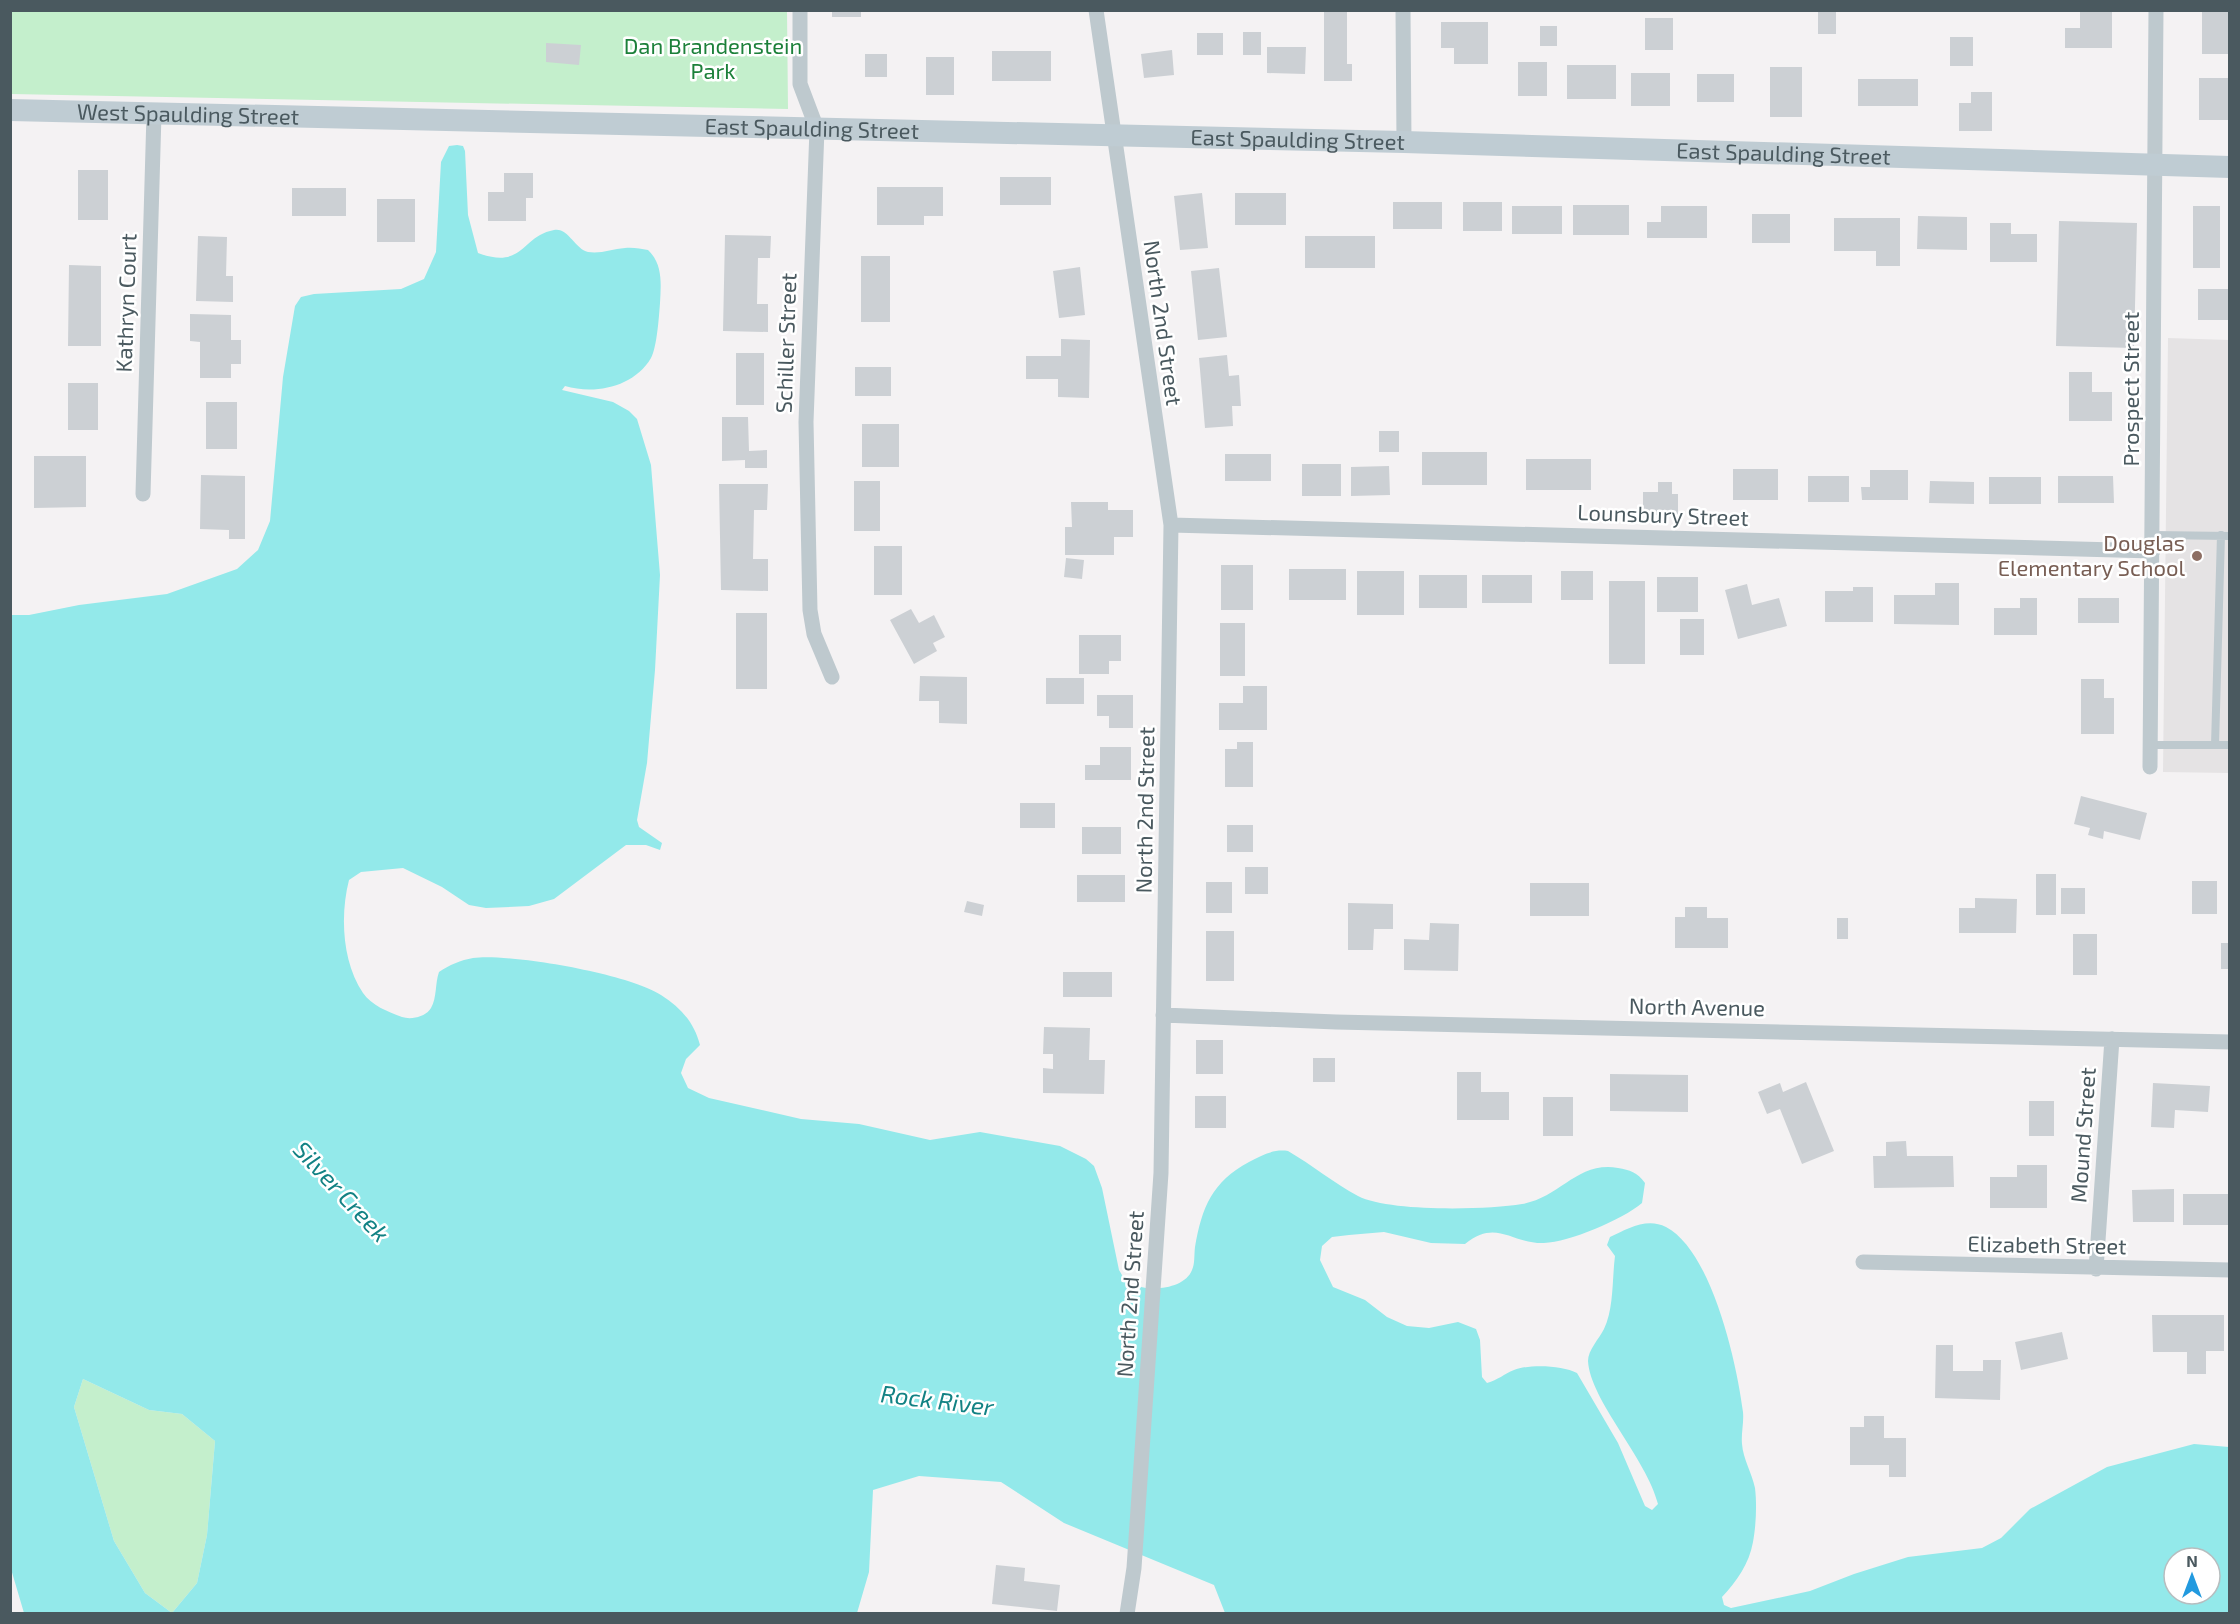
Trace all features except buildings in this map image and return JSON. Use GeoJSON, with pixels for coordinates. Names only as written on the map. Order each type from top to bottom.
{"type":"FeatureCollection","features":[{"type":"Feature","properties":{"kind":"street","name":"Schiller Street"},"geometry":{"type":"LineString","coordinates":[[800,10],[800,84],[817,129],[806,422],[810,610],[814,634],[832,677]]}},
{"type":"Feature","properties":{"kind":"street","name":"North 2nd Street"},"geometry":{"type":"LineString","coordinates":[[1096,10],[1171,525],[1161,1173],[1134,1568],[1127,1614]]}},
{"type":"Feature","properties":{"kind":"street"},"geometry":{"type":"LineString","coordinates":[[1403,10],[1404,142]]}},
{"type":"Feature","properties":{"kind":"street","name":"Prospect Street"},"geometry":{"type":"LineString","coordinates":[[2150,767],[2156,10]]}},
{"type":"Feature","properties":{"kind":"street","name":"West Spaulding Street"},"geometry":{"type":"LineString","coordinates":[[10,110],[366,120]]}},
{"type":"Feature","properties":{"kind":"street","name":"Kathryn Court"},"geometry":{"type":"LineString","coordinates":[[143,494],[154,114]]}},
{"type":"Feature","properties":{"kind":"street","name":"East Spaulding Street"},"geometry":{"type":"LineString","coordinates":[[366,120],[1404,142],[2229,166]]}},
{"type":"Feature","properties":{"kind":"street","name":"Lounsbury Street"},"geometry":{"type":"LineString","coordinates":[[1171,525],[2153,551]]}},
{"type":"Feature","properties":{"kind":"street","name":"North Avenue"},"geometry":{"type":"LineString","coordinates":[[1163,1015],[1336,1022],[2229,1042]]}},
{"type":"Feature","properties":{"kind":"street","name":"Mound Street"},"geometry":{"type":"LineString","coordinates":[[2096,1269],[2112,1039]]}},
{"type":"Feature","properties":{"kind":"street","name":"Elizabeth Street"},"geometry":{"type":"LineString","coordinates":[[1863,1262],[2096,1269],[2229,1270]]}},
{"type":"Feature","properties":{"kind":"lane"},"geometry":{"type":"LineString","coordinates":[[2153,535],[2225,535],[2215,745]]}},
{"type":"Feature","properties":{"kind":"lane"},"geometry":{"type":"LineString","coordinates":[[2151,745],[2229,745]]}},
{"type":"Feature","properties":{"kind":"shaded area","name":"Douglas Elementary School"},"geometry":{"type":"Polygon","coordinates":[[[2168,338],[2229,340],[2229,773],[2163,772],[2168,338]]]}},
{"type":"Feature","properties":{"kind":"green space","name":"Dan Brandenstein Park"},"geometry":{"type":"Polygon","coordinates":[[[11,11],[787,11],[788,109],[11,94],[11,11]]]}},
{"type":"Feature","properties":{"kind":"green space"},"geometry":{"type":"Polygon","coordinates":[[[83,1379],[149,1410],[182,1414],[215,1441],[207,1535],[197,1583],[172,1613],[145,1593],[114,1541],[74,1407],[83,1379]]]}},
{"type":"Feature","properties":{"kind":"water"},"geometry":{"type":"Polygon","coordinates":[[[449,146],[463,146],[468,215],[478,253],[493,257],[514,255],[543,233],[559,230],[588,252],[628,248],[648,250],[659,268],[661,289],[656,339],[651,358],[644,368],[635,376],[613,386],[601,389],[577,389],[565,386],[562,390],[613,402],[629,411],[637,419],[651,465],[660,575],[647,763],[637,820],[639,827],[662,843],[660,850],[646,845],[626,845],[554,899],[529,906],[486,908],[469,905],[442,887],[403,868],[361,872],[349,880],[344,908],[345,938],[356,981],[370,1001],[402,1017],[422,1016],[433,1004],[439,972],[464,960],[490,957],[569,967],[646,987],[675,1005],[690,1022],[700,1045],[686,1059],[681,1073],[688,1088],[709,1098],[801,1119],[859,1124],[930,1140],[980,1132],[1060,1146],[1086,1159],[1094,1166],[1102,1188],[1119,1270],[1127,1281],[1142,1287],[1172,1286],[1188,1277],[1194,1265],[1201,1220],[1211,1197],[1226,1178],[1236,1170],[1272,1152],[1288,1151],[1358,1196],[1392,1205],[1414,1207],[1486,1208],[1522,1204],[1547,1195],[1591,1170],[1604,1167],[1630,1171],[1645,1183],[1642,1203],[1609,1223],[1567,1239],[1544,1243],[1522,1240],[1504,1234],[1486,1233],[1465,1244],[1431,1243],[1384,1232],[1332,1237],[1322,1246],[1320,1260],[1333,1287],[1365,1300],[1387,1317],[1407,1326],[1429,1328],[1458,1322],[1476,1329],[1480,1340],[1482,1377],[1487,1383],[1514,1370],[1528,1367],[1546,1366],[1577,1373],[1618,1443],[1645,1506],[1652,1510],[1658,1504],[1652,1487],[1598,1393],[1591,1376],[1588,1357],[1604,1329],[1610,1312],[1615,1256],[1607,1245],[1610,1237],[1637,1225],[1652,1223],[1666,1227],[1682,1240],[1697,1259],[1720,1310],[1740,1391],[1743,1412],[1743,1450],[1755,1488],[1754,1536],[1749,1558],[1733,1585],[1722,1597],[1724,1605],[1731,1608],[1810,1591],[1908,1557],[1982,1548],[2001,1538],[2030,1509],[2107,1467],[2194,1444],[2229,1447],[2229,1613],[1225,1613],[1214,1585],[1064,1523],[1001,1482],[919,1476],[873,1490],[869,1572],[857,1613],[172,1613],[24,1613],[11,1569],[11,615],[29,615],[79,605],[167,594],[237,569],[258,550],[270,521],[283,377],[295,306],[301,297],[314,294],[401,289],[424,279],[436,252],[441,162],[449,146]],[[83,1379],[74,1407],[114,1541],[145,1593],[172,1613],[197,1583],[207,1535],[215,1441],[182,1414],[149,1410],[83,1379]]]}},
{"type":"Feature","properties":{"kind":"place","name":"Douglas Elementary School"},"geometry":{"type":"Point","coordinates":[2197,556]}},
{"type":"Feature","properties":{"kind":"water label","name":"Silver Creek"},"geometry":{"type":"Point","coordinates":[341,1192]}},
{"type":"Feature","properties":{"kind":"water label","name":"Rock River"},"geometry":{"type":"Point","coordinates":[937,1401]}}]}
